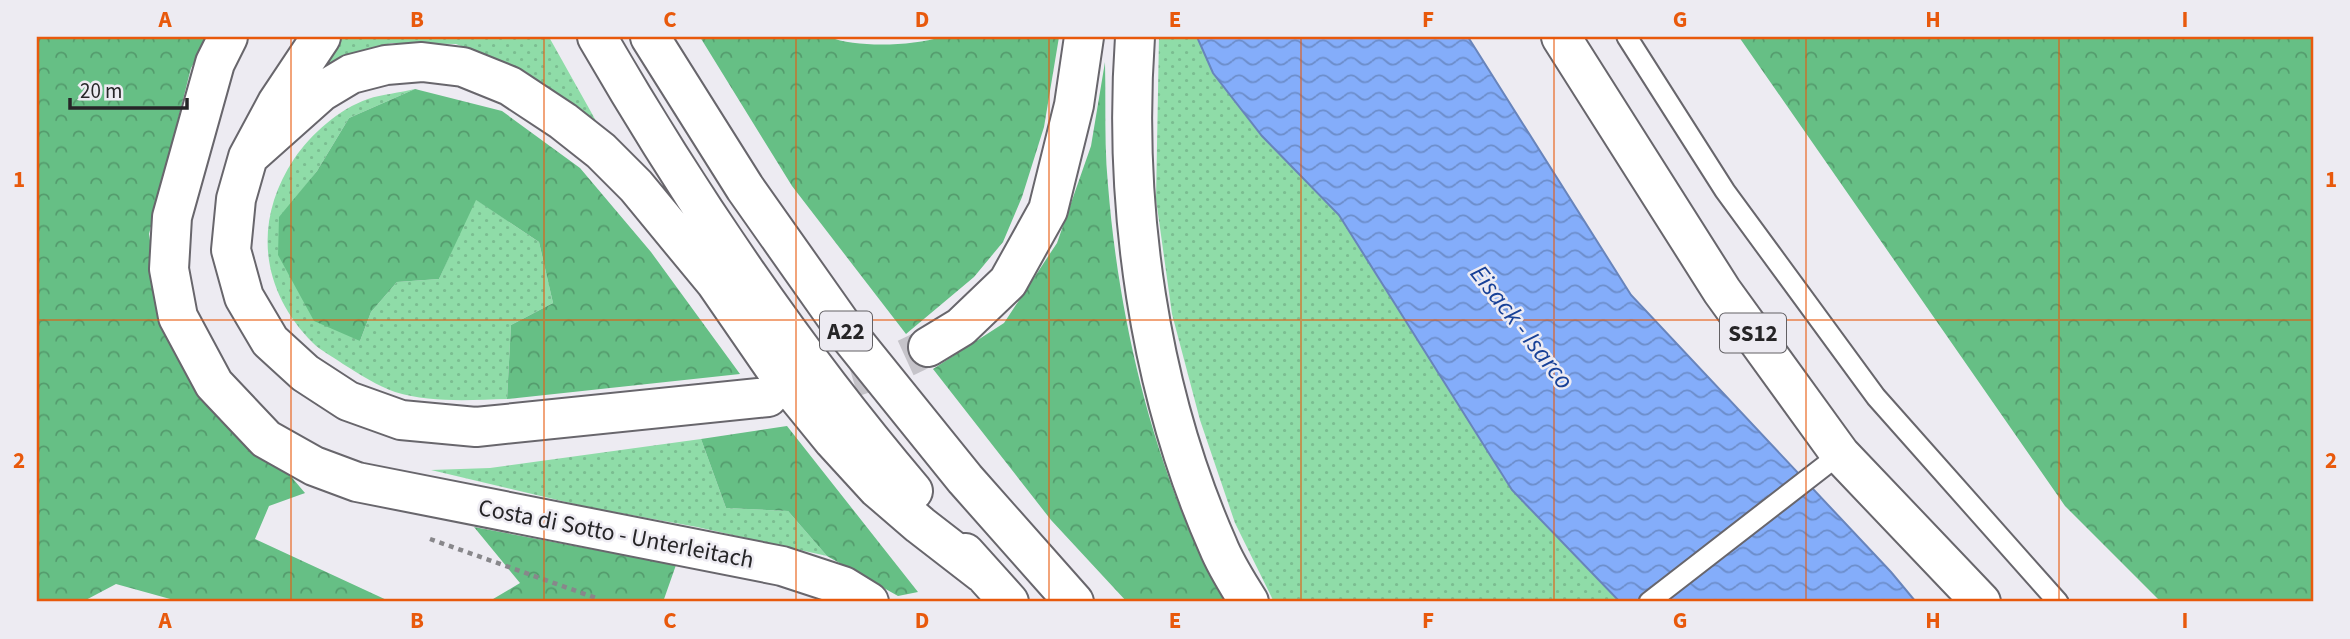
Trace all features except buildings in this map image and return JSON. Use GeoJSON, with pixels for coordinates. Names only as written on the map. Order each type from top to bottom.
{"type":"FeatureCollection","features":[{"type":"Feature","properties":{"kind":"main road","name":"Costa di Sotto - Unterleitach"},"geometry":{"type":"LineString","coordinates":[[228,37],[215,63],[172,217],[169,269],[178,317],[214,384],[266,439],[314,466],[357,482],[782,566],[842,586],[869,602]]}},
{"type":"Feature","properties":{"kind":"main road"},"geometry":{"type":"LineString","coordinates":[[321,37],[277,103],[248,157],[236,199],[231,250],[244,297],[270,341],[305,373],[348,401],[401,420],[477,427],[768,397]]}},
{"type":"Feature","properties":{"kind":"main road","name":"A22"},"geometry":{"type":"LineString","coordinates":[[597,37],[708,216],[774,311],[851,415],[1009,602]]}},
{"type":"Feature","properties":{"kind":"main road","name":"A22"},"geometry":{"type":"LineString","coordinates":[[650,37],[745,188],[848,334],[965,479],[1074,602]]}},
{"type":"Feature","properties":{"kind":"main road"},"geometry":{"type":"LineString","coordinates":[[928,348],[961,327],[1008,282],[1048,210],[1074,105],[1084,37]]}},
{"type":"Feature","properties":{"kind":"main road"},"geometry":{"type":"LineString","coordinates":[[1135,37],[1132,83],[1135,189],[1149,321],[1176,434],[1218,547],[1249,602]]}},
{"type":"Feature","properties":{"kind":"main road","name":"SS12"},"geometry":{"type":"LineString","coordinates":[[1561,37],[1829,463],[1981,602]]}},
{"type":"Feature","properties":{"kind":"main road"},"geometry":{"type":"LineString","coordinates":[[248,157],[321,92],[351,74],[386,65],[422,62],[463,67],[510,86],[563,121],[601,151],[636,186],[699,262],[776,370],[833,440],[877,488],[982,573]]}},
{"type":"Feature","properties":{"kind":"lane"},"geometry":{"type":"LineString","coordinates":[[1627,37],[1725,191],[1876,397],[2058,602]]}},
{"type":"Feature","properties":{"kind":"lane"},"geometry":{"type":"LineString","coordinates":[[1649,602],[1829,463]]}},
{"type":"Feature","properties":{"kind":"path","name":"Costa di Sotto - Unterleitach"},"geometry":{"type":"LineString","coordinates":[[422,536],[596,598],[598,602]]}},
{"type":"Feature","properties":{"kind":"green space"},"geometry":{"type":"Polygon","coordinates":[[[37,37],[209,37],[191,68],[149,234],[163,325],[305,493],[269,506],[255,539],[391,602],[181,602],[116,584],[82,602],[37,602],[37,37]]]}},
{"type":"Feature","properties":{"kind":"green space"},"geometry":{"type":"Polygon","coordinates":[[[338,37],[549,37],[600,128],[525,71],[456,44],[392,43],[353,53],[310,76],[338,37]]]}},
{"type":"Feature","properties":{"kind":"green space"},"geometry":{"type":"Polygon","coordinates":[[[700,37],[829,37],[854,43],[885,44],[941,37],[1059,37],[1044,127],[1022,197],[1003,242],[974,277],[906,334],[792,186],[700,37]]]}},
{"type":"Feature","properties":{"kind":"green space"},"geometry":{"type":"Polygon","coordinates":[[[1159,37],[1197,37],[1213,73],[1262,136],[1339,215],[1512,490],[1620,602],[1274,602],[1235,523],[1200,420],[1172,314],[1156,199],[1159,37]]]}},
{"type":"Feature","properties":{"kind":"green space"},"geometry":{"type":"Polygon","coordinates":[[[1739,37],[2313,37],[2313,602],[2161,602],[2065,506],[1739,37]]]}},
{"type":"Feature","properties":{"kind":"green space"},"geometry":{"type":"Polygon","coordinates":[[[1105,62],[1108,185],[1113,238],[1132,346],[1145,400],[1179,505],[1225,602],[1127,602],[1051,520],[933,369],[1004,323],[1057,243],[1091,146],[1105,62]]]}},
{"type":"Feature","properties":{"kind":"green space"},"geometry":{"type":"Polygon","coordinates":[[[415,89],[349,118],[317,171],[280,218],[360,341],[371,312],[397,282],[439,279],[475,199],[539,242],[553,303],[511,325],[507,399],[422,398],[395,392],[375,383],[313,343],[282,301],[273,278],[268,254],[272,206],[294,159],[326,123],[357,103],[415,89]]]}},
{"type":"Feature","properties":{"kind":"green space"},"geometry":{"type":"Polygon","coordinates":[[[415,89],[502,111],[580,168],[651,252],[740,374],[507,399],[511,325],[553,303],[539,242],[476,200],[439,279],[397,282],[371,312],[360,341],[314,321],[278,255],[279,217],[317,171],[349,118],[415,89]]]}},
{"type":"Feature","properties":{"kind":"green space"},"geometry":{"type":"Polygon","coordinates":[[[787,426],[918,592],[898,596],[827,556],[788,511],[726,508],[701,439],[787,426]]]}},
{"type":"Feature","properties":{"kind":"green space"},"geometry":{"type":"Polygon","coordinates":[[[701,439],[726,508],[788,511],[827,556],[697,527],[587,507],[431,470],[490,468],[701,439]]]}},
{"type":"Feature","properties":{"kind":"green space"},"geometry":{"type":"Polygon","coordinates":[[[474,527],[676,565],[663,602],[488,602],[520,583],[474,527]]]}},
{"type":"Feature","properties":{"kind":"water","name":"Eisack - Isarco"},"geometry":{"type":"Polygon","coordinates":[[[1197,37],[1468,37],[1631,295],[1916,602],[1620,602],[1512,490],[1339,215],[1262,136],[1213,73],[1197,37]]]}},
{"type":"Feature","properties":{"kind":"tunnel"},"geometry":{"type":"LineString","coordinates":[[797,391],[864,374],[928,347]]}}]}
